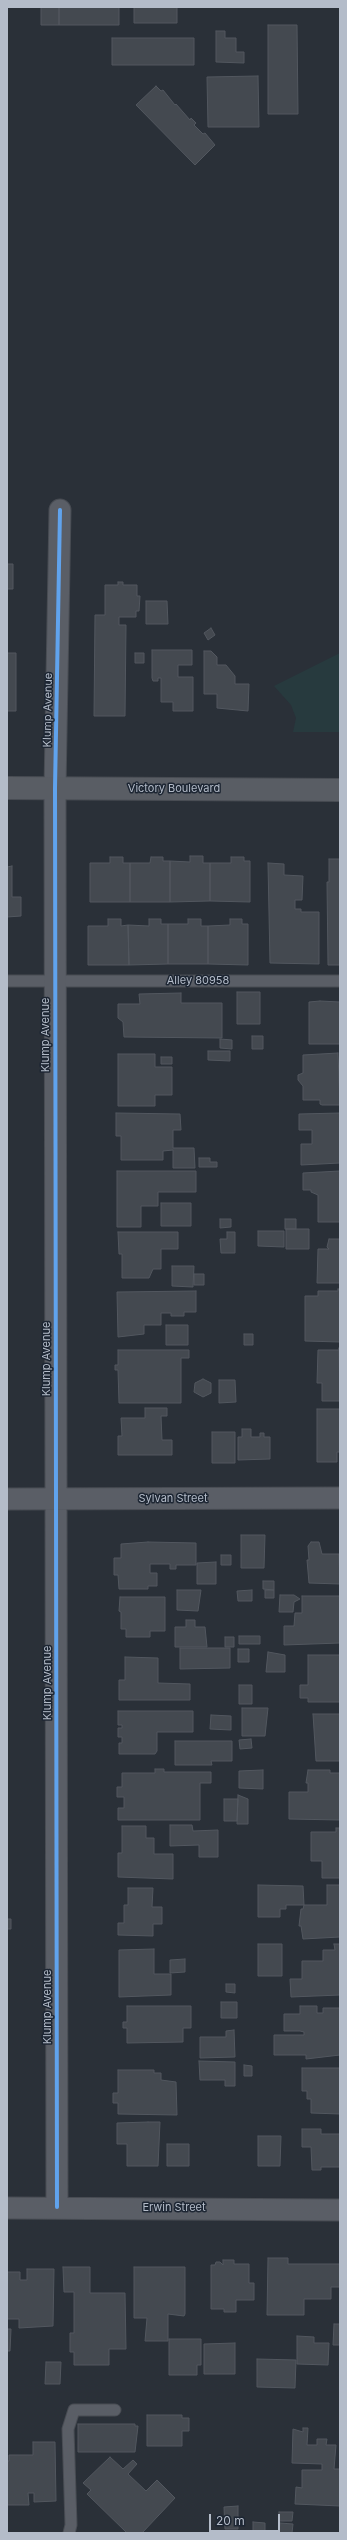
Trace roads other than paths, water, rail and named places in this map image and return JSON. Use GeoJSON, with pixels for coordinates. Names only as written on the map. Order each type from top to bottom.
{"type":"FeatureCollection","features":[{"type":"Feature","properties":{"kind":"main road","name":"Victory Boulevard"},"geometry":{"type":"LineString","coordinates":[[7,788],[340,790]]}},
{"type":"Feature","properties":{"kind":"street","name":"Klump Avenue"},"geometry":{"type":"LineString","coordinates":[[57,2207],[55,788],[60,510]]}},
{"type":"Feature","properties":{"kind":"street","name":"Sylvan Street"},"geometry":{"type":"LineString","coordinates":[[7,1499],[340,1498]]}},
{"type":"Feature","properties":{"kind":"street","name":"Erwin Street"},"geometry":{"type":"LineString","coordinates":[[7,2208],[57,2207],[340,2210]]}},
{"type":"Feature","properties":{"kind":"lane","name":"Alley 80958"},"geometry":{"type":"LineString","coordinates":[[7,981],[340,981]]}},
{"type":"Feature","properties":{"kind":"lane"},"geometry":{"type":"LineString","coordinates":[[69,2533],[71,2525],[68,2429],[74,2410],[115,2410]]}}]}
